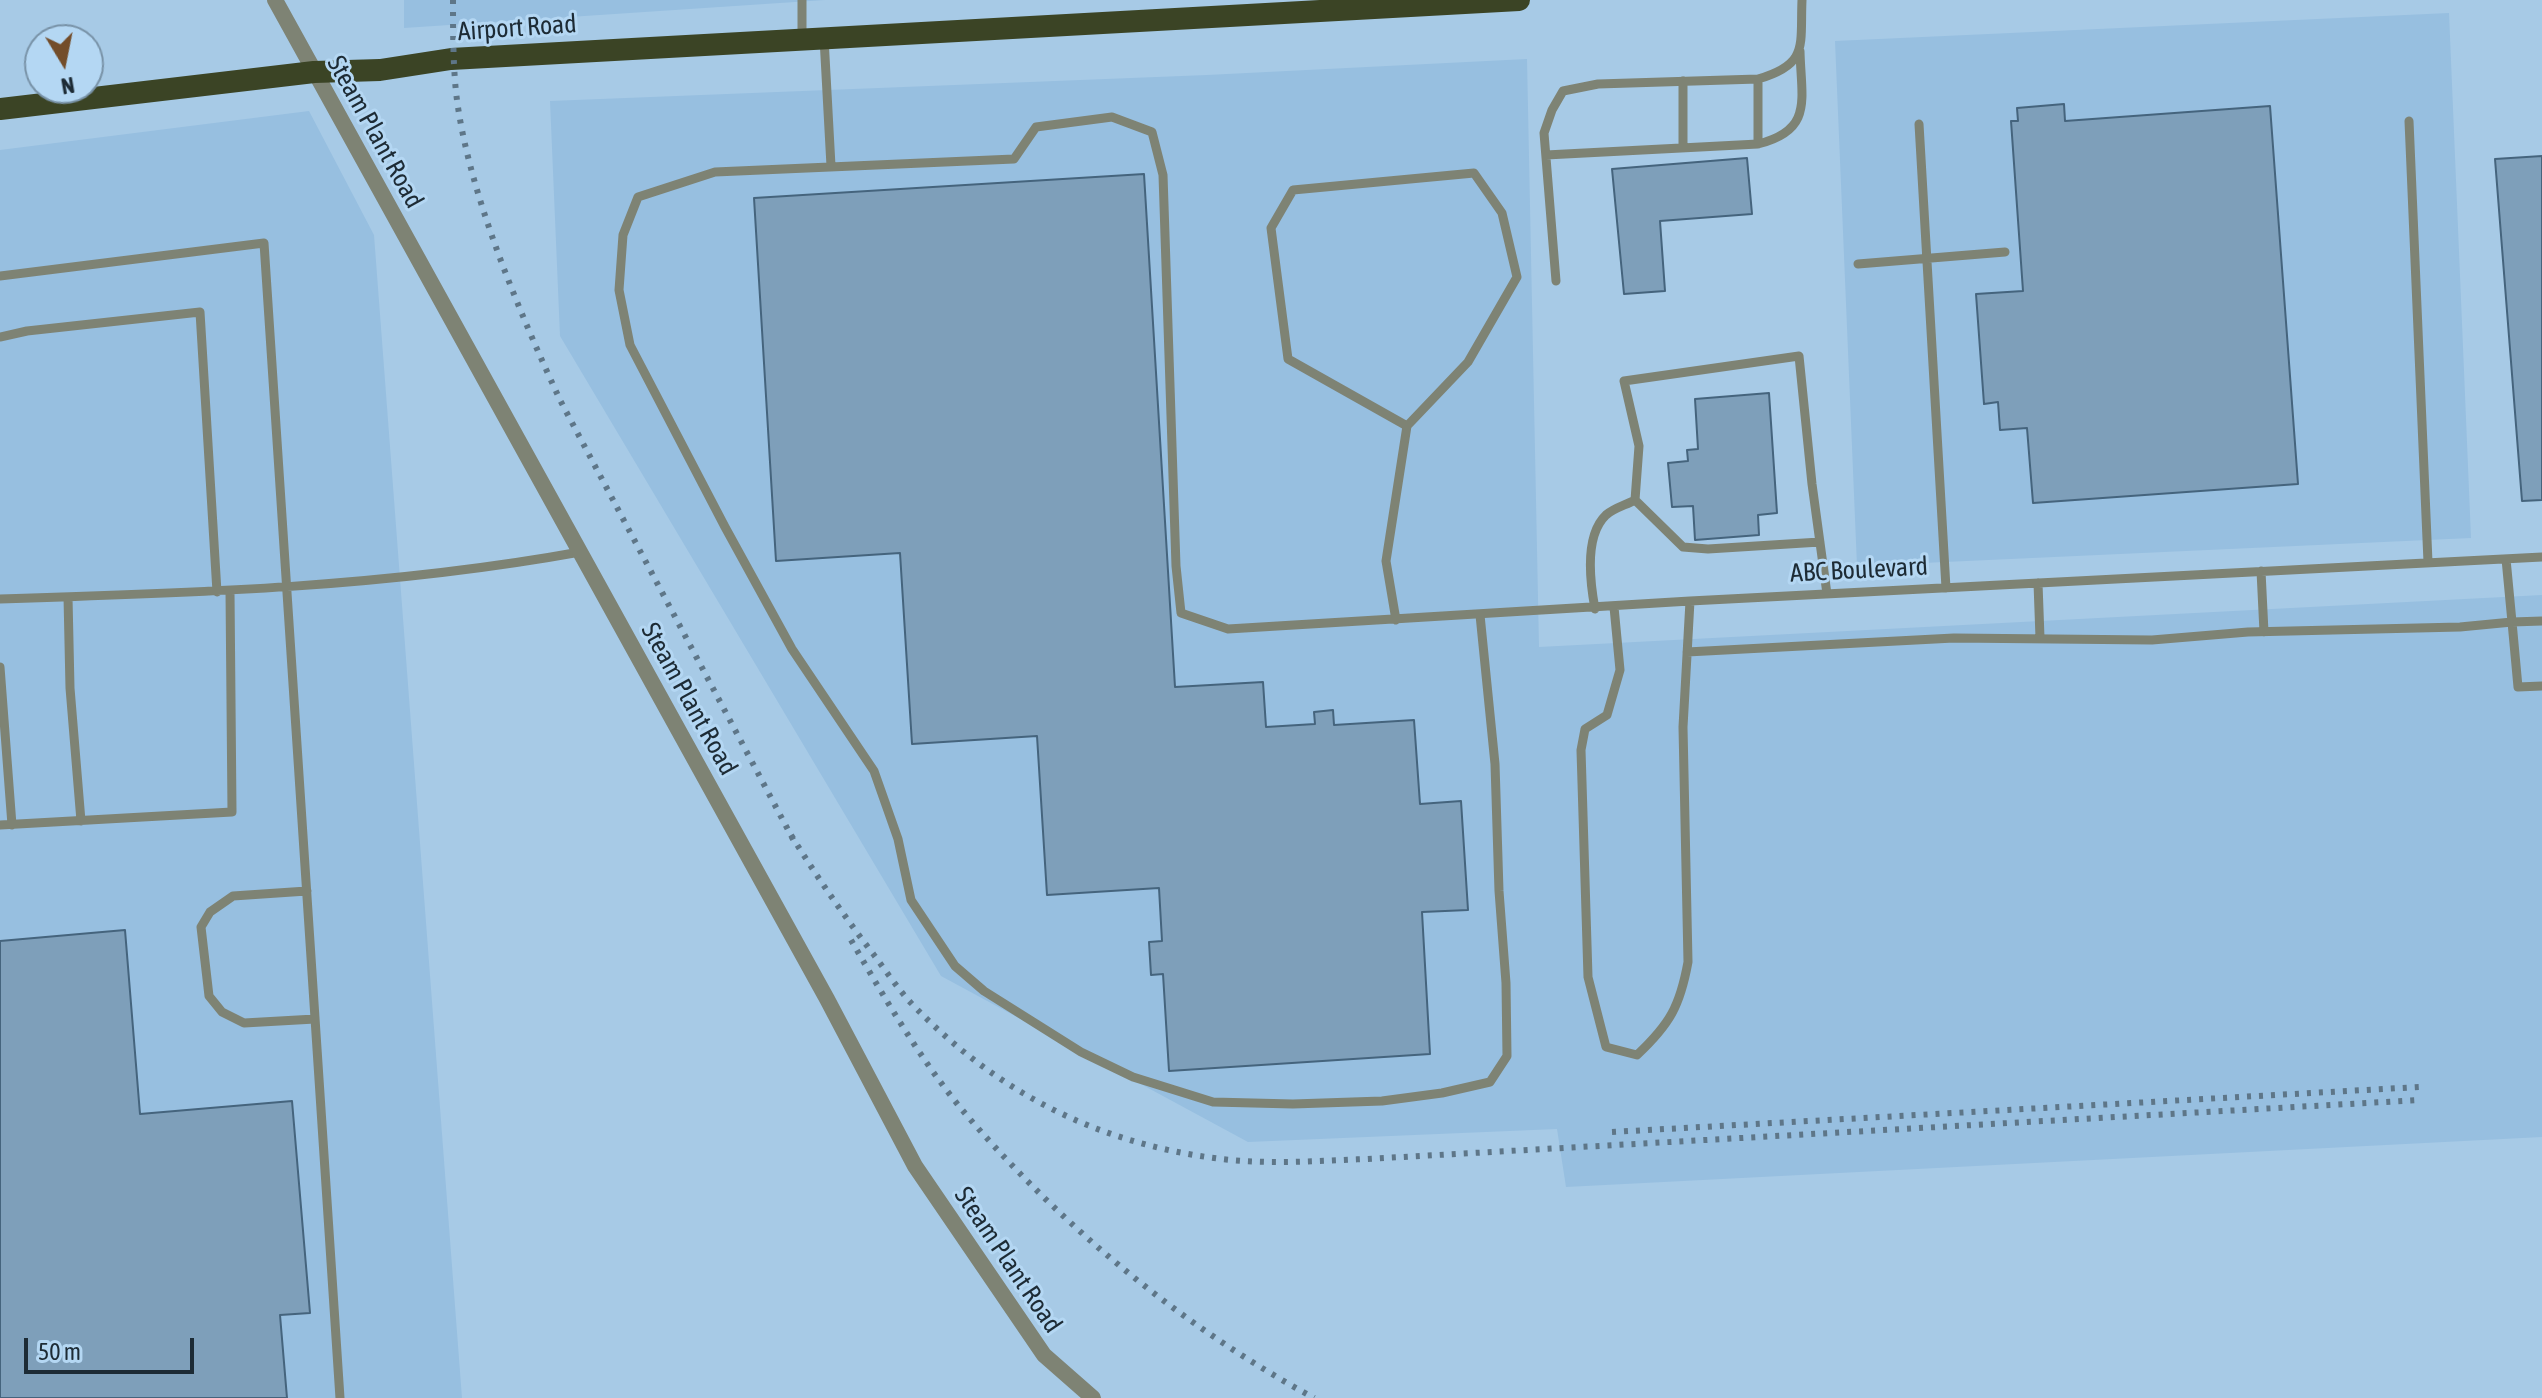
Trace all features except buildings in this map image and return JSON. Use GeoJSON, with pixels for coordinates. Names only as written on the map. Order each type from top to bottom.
{"type":"FeatureCollection","features":[{"type":"Feature","properties":{"kind":"highway","name":"Airport Road"},"geometry":{"type":"LineString","coordinates":[[0,109],[314,72],[380,70],[451,59],[1325,5],[1519,0]]}},
{"type":"Feature","properties":{"kind":"street","name":"Steam Plant Road"},"geometry":{"type":"LineString","coordinates":[[275,0],[820,985],[915,1166],[1044,1355],[1093,1398]]}},
{"type":"Feature","properties":{"kind":"lane"},"geometry":{"type":"LineString","coordinates":[[802,0],[813,38],[831,166],[715,172],[638,197],[623,235],[619,290],[630,345],[792,649],[874,771],[898,839],[911,900],[955,966],[984,991],[1081,1052],[1133,1077],[1213,1102],[1293,1104],[1382,1101],[1442,1093],[1490,1082],[1507,1056],[1506,983],[1495,764],[1480,615]]}},
{"type":"Feature","properties":{"kind":"lane"},"geometry":{"type":"LineString","coordinates":[[1546,155],[1758,144],[1779,139],[1794,128],[1801,112],[1802,0]]}},
{"type":"Feature","properties":{"kind":"lane"},"geometry":{"type":"LineString","coordinates":[[1556,281],[1544,133],[1563,91],[1598,84],[1758,79],[1777,73],[1793,63],[1800,51]]}},
{"type":"Feature","properties":{"kind":"lane"},"geometry":{"type":"LineString","coordinates":[[1758,79],[1758,144]]}},
{"type":"Feature","properties":{"kind":"lane"},"geometry":{"type":"LineString","coordinates":[[1683,81],[1683,148]]}},
{"type":"Feature","properties":{"kind":"lane","name":"ABC Boulevard"},"geometry":{"type":"LineString","coordinates":[[831,166],[1014,159],[1036,127],[1112,117],[1152,132],[1163,175],[1176,566],[1181,613],[1228,629],[1690,601],[2542,557]]}},
{"type":"Feature","properties":{"kind":"lane"},"geometry":{"type":"LineString","coordinates":[[2409,121],[2428,562]]}},
{"type":"Feature","properties":{"kind":"lane"},"geometry":{"type":"LineString","coordinates":[[1919,124],[1946,588]]}},
{"type":"Feature","properties":{"kind":"lane"},"geometry":{"type":"LineString","coordinates":[[1396,620],[1386,561],[1407,426],[1468,362],[1517,277],[1502,213],[1474,173],[1293,190],[1271,228],[1288,359],[1407,426]]}},
{"type":"Feature","properties":{"kind":"lane"},"geometry":{"type":"LineString","coordinates":[[0,276],[264,243],[340,1398]]}},
{"type":"Feature","properties":{"kind":"lane"},"geometry":{"type":"LineString","coordinates":[[1858,264],[2005,252]]}},
{"type":"Feature","properties":{"kind":"lane"},"geometry":{"type":"LineString","coordinates":[[0,337],[27,331],[200,312],[217,592]]}},
{"type":"Feature","properties":{"kind":"lane"},"geometry":{"type":"LineString","coordinates":[[1820,542],[1708,549],[1683,547],[1635,500],[1639,446],[1624,381],[1799,356],[1827,594]]}},
{"type":"Feature","properties":{"kind":"lane"},"geometry":{"type":"LineString","coordinates":[[1595,609],[1589,558],[1600,522],[1609,512],[1635,500]]}},
{"type":"Feature","properties":{"kind":"lane"},"geometry":{"type":"LineString","coordinates":[[0,599],[288,588],[494,567],[580,552]]}},
{"type":"Feature","properties":{"kind":"lane"},"geometry":{"type":"LineString","coordinates":[[2506,559],[2518,687],[2542,686]]}},
{"type":"Feature","properties":{"kind":"lane"},"geometry":{"type":"LineString","coordinates":[[2261,571],[2264,632]]}},
{"type":"Feature","properties":{"kind":"lane"},"geometry":{"type":"LineString","coordinates":[[2038,583],[2040,638]]}},
{"type":"Feature","properties":{"kind":"lane"},"geometry":{"type":"LineString","coordinates":[[0,825],[232,812],[230,591]]}},
{"type":"Feature","properties":{"kind":"lane"},"geometry":{"type":"LineString","coordinates":[[68,597],[72,716],[81,821]]}},
{"type":"Feature","properties":{"kind":"lane"},"geometry":{"type":"LineString","coordinates":[[1614,607],[1620,670],[1607,715],[1585,729],[1581,750],[1588,977],[1606,1047],[1637,1055],[1659,1034],[1682,997],[1688,962],[1683,727],[1690,601]]}},
{"type":"Feature","properties":{"kind":"lane"},"geometry":{"type":"LineString","coordinates":[[1687,652],[1954,638],[2152,640],[2264,632],[2460,627],[2542,621]]}},
{"type":"Feature","properties":{"kind":"lane"},"geometry":{"type":"LineString","coordinates":[[0,667],[12,825]]}},
{"type":"Feature","properties":{"kind":"lane"},"geometry":{"type":"LineString","coordinates":[[307,891],[233,896],[210,912],[201,927],[209,996],[222,1012],[244,1023],[315,1019]]}},
{"type":"Feature","properties":{"kind":"shaded area"},"geometry":{"type":"Polygon","coordinates":[[[404,0],[825,0],[404,28],[404,0]]]}},
{"type":"Feature","properties":{"kind":"shaded area"},"geometry":{"type":"Polygon","coordinates":[[[2449,13],[2471,538],[1857,566],[1835,41],[2449,13]]]}},
{"type":"Feature","properties":{"kind":"shaded area"},"geometry":{"type":"Polygon","coordinates":[[[1527,59],[1539,647],[2542,595],[2542,1137],[1566,1187],[1557,1129],[1248,1142],[941,976],[560,336],[550,101],[1527,59]]]}},
{"type":"Feature","properties":{"kind":"shaded area"},"geometry":{"type":"Polygon","coordinates":[[[309,111],[374,235],[462,1398],[0,1398],[0,150],[309,111]]]}},
{"type":"Feature","properties":{"kind":"railway"},"geometry":{"type":"LineString","coordinates":[[453,0],[455,81],[462,130],[483,209],[512,289],[560,400],[795,843]]}},
{"type":"Feature","properties":{"kind":"railway"},"geometry":{"type":"LineString","coordinates":[[791,835],[841,911],[901,992],[943,1034],[977,1062],[1049,1108],[1088,1125],[1128,1139],[1214,1158],[1271,1162],[1366,1159],[2420,1100]]}},
{"type":"Feature","properties":{"kind":"railway"},"geometry":{"type":"LineString","coordinates":[[851,940],[941,1083],[976,1126],[1051,1205],[1133,1277],[1177,1310],[1221,1342],[1314,1398]]}},
{"type":"Feature","properties":{"kind":"railway"},"geometry":{"type":"LineString","coordinates":[[1612,1132],[2419,1087]]}}]}
